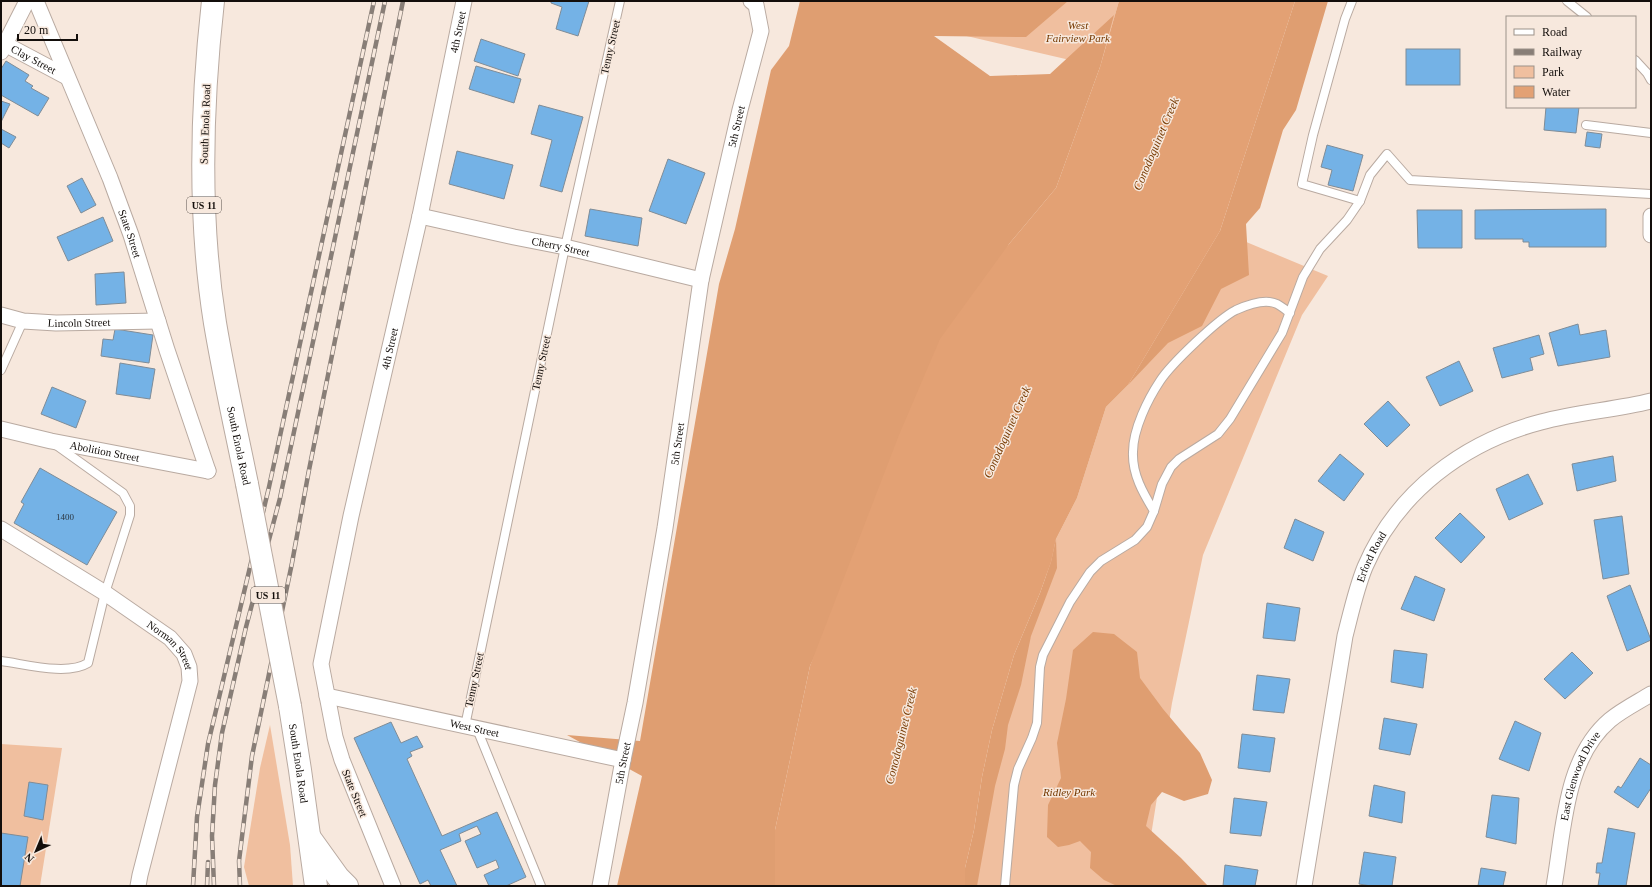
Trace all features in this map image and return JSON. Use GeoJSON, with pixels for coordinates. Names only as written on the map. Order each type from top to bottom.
{"type":"FeatureCollection","features":[{"type":"Feature","properties":{"kind":"main road","name":"South Enola Road"},"geometry":{"type":"LineString","coordinates":[[213,1],[202,147],[204,206],[215,323],[290,706],[316,886]]}},
{"type":"Feature","properties":{"kind":"main road"},"geometry":{"type":"LineString","coordinates":[[310,838],[347,886]]}},
{"type":"Feature","properties":{"kind":"street"},"geometry":{"type":"LineString","coordinates":[[2,46],[27,1]]}},
{"type":"Feature","properties":{"kind":"street","name":"State Street"},"geometry":{"type":"LineString","coordinates":[[36,1],[110,178],[126,221],[208,472]]}},
{"type":"Feature","properties":{"kind":"street","name":"4th Street"},"geometry":{"type":"LineString","coordinates":[[327,696],[321,664],[322,654],[351,516],[420,216],[464,1]]}},
{"type":"Feature","properties":{"kind":"street","name":"5th Street"},"geometry":{"type":"LineString","coordinates":[[600,886],[623,760],[636,703],[665,528],[701,280],[740,110],[760,31],[754,3]]}},
{"type":"Feature","properties":{"kind":"street","name":"Clay Street"},"geometry":{"type":"LineString","coordinates":[[2,46],[67,77]]}},
{"type":"Feature","properties":{"kind":"street","name":"Cherry Street"},"geometry":{"type":"LineString","coordinates":[[420,216],[565,247],[701,280]]}},
{"type":"Feature","properties":{"kind":"street"},"geometry":{"type":"LineString","coordinates":[[1651,216],[1651,235]]}},
{"type":"Feature","properties":{"kind":"street","name":"Lincoln Street"},"geometry":{"type":"LineString","coordinates":[[1,315],[23,321],[56,323],[158,321]]}},
{"type":"Feature","properties":{"kind":"street","name":"Erford Road"},"geometry":{"type":"LineString","coordinates":[[1304,886],[1345,636],[1354,599],[1366,565],[1379,541],[1398,513],[1424,483],[1450,462],[1480,444],[1508,432],[1542,421],[1651,401]]}},
{"type":"Feature","properties":{"kind":"street","name":"Abolition Street"},"geometry":{"type":"LineString","coordinates":[[1,429],[51,441],[208,472]]}},
{"type":"Feature","properties":{"kind":"street","name":"Norman Street"},"geometry":{"type":"LineString","coordinates":[[1,529],[105,593],[170,638],[184,654],[189,667],[190,681],[138,886]]}},
{"type":"Feature","properties":{"kind":"street","name":"East Glenwood Drive"},"geometry":{"type":"LineString","coordinates":[[1554,886],[1568,799],[1575,771],[1586,749],[1601,729],[1611,720],[1651,694]]}},
{"type":"Feature","properties":{"kind":"street","name":"State Street"},"geometry":{"type":"LineString","coordinates":[[327,696],[335,737],[342,760],[393,886]]}},
{"type":"Feature","properties":{"kind":"street","name":"West Street"},"geometry":{"type":"LineString","coordinates":[[327,696],[623,760]]}},
{"type":"Feature","properties":{"kind":"lane","name":"Tenny Street"},"geometry":{"type":"LineString","coordinates":[[471,727],[565,247],[620,1]]}},
{"type":"Feature","properties":{"kind":"lane"},"geometry":{"type":"LineString","coordinates":[[1352,1],[1345,19],[1313,135],[1302,184],[1360,201]]}},
{"type":"Feature","properties":{"kind":"lane"},"geometry":{"type":"LineString","coordinates":[[1568,1],[1586,16]]}},
{"type":"Feature","properties":{"kind":"lane"},"geometry":{"type":"LineString","coordinates":[[1636,61],[1647,73],[1651,80]]}},
{"type":"Feature","properties":{"kind":"lane"},"geometry":{"type":"LineString","coordinates":[[1586,125],[1651,133]]}},
{"type":"Feature","properties":{"kind":"lane"},"geometry":{"type":"LineString","coordinates":[[1005,886],[1014,785],[1018,769],[1037,723],[1040,667],[1043,654],[1070,602],[1090,572],[1101,561],[1135,540],[1147,527],[1154,511],[1162,484],[1171,467],[1179,459],[1218,434],[1230,419],[1282,333],[1303,277],[1320,249],[1347,220],[1360,201],[1370,175],[1388,154],[1410,180],[1651,194]]}},
{"type":"Feature","properties":{"kind":"lane"},"geometry":{"type":"LineString","coordinates":[[1154,511],[1142,492],[1135,472],[1133,452],[1137,429],[1161,380],[1174,364],[1210,330],[1234,311],[1248,305],[1263,302],[1276,303],[1290,313]]}},
{"type":"Feature","properties":{"kind":"lane"},"geometry":{"type":"LineString","coordinates":[[1,370],[23,321]]}},
{"type":"Feature","properties":{"kind":"lane"},"geometry":{"type":"LineString","coordinates":[[1,661],[64,669],[81,667],[88,663],[105,593],[130,515],[130,506],[123,493],[51,441]]}},
{"type":"Feature","properties":{"kind":"lane"},"geometry":{"type":"LineString","coordinates":[[471,727],[541,886]]}},
{"type":"Feature","properties":{"kind":"green space"},"geometry":{"type":"Polygon","coordinates":[[[800,1],[1068,1],[1026,37],[934,36],[990,76],[1050,74],[1114,15],[1100,67],[1056,188],[1009,244],[810,666],[775,830],[775,886],[617,886],[642,776],[567,735],[640,741],[719,284],[735,229],[771,70],[789,46],[800,1]]]}},
{"type":"Feature","properties":{"kind":"green space","name":"West Fairview Park"},"geometry":{"type":"Polygon","coordinates":[[[817,1],[1119,1],[1100,67],[817,1]]]}},
{"type":"Feature","properties":{"kind":"green space"},"geometry":{"type":"Polygon","coordinates":[[[1295,1],[1328,1],[1296,110],[1283,130],[1260,208],[1246,224],[1249,275],[1221,289],[1202,326],[1168,343],[1128,385],[1220,231],[1295,1]]]}},
{"type":"Feature","properties":{"kind":"green space","name":"Ridley Park"},"geometry":{"type":"Polygon","coordinates":[[[1220,231],[1328,276],[1302,315],[1203,555],[1172,703],[1143,886],[965,886],[1056,539],[1077,498],[1106,407],[1128,385],[1220,231]]]}},
{"type":"Feature","properties":{"kind":"green space"},"geometry":{"type":"Polygon","coordinates":[[[1056,539],[1057,568],[1031,636],[1021,685],[1008,725],[1005,749],[995,786],[977,886],[965,886],[965,868],[974,830],[982,777],[992,730],[1014,655],[1040,593],[1051,562],[1056,539]]]}},
{"type":"Feature","properties":{"kind":"green space"},"geometry":{"type":"Polygon","coordinates":[[[1093,632],[1114,634],[1137,652],[1140,678],[1163,709],[1200,753],[1212,780],[1208,794],[1184,801],[1162,792],[1151,805],[1146,826],[1181,858],[1208,886],[1117,886],[1104,880],[1090,868],[1091,852],[1080,841],[1058,847],[1047,837],[1048,805],[1061,778],[1057,743],[1066,699],[1073,650],[1093,632]]]}},
{"type":"Feature","properties":{"kind":"green space"},"geometry":{"type":"Polygon","coordinates":[[[270,725],[290,845],[293,886],[249,886],[244,867],[260,768],[270,725]]]}},
{"type":"Feature","properties":{"kind":"green space"},"geometry":{"type":"Polygon","coordinates":[[[1,744],[62,748],[40,886],[1,886],[1,744]]]}},
{"type":"Feature","properties":{"kind":"water","name":"Conodoguinet Creek"},"geometry":{"type":"Polygon","coordinates":[[[1119,1],[1295,1],[1220,231],[1128,385],[1106,407],[1077,498],[1056,539],[1051,562],[1040,593],[1014,655],[992,730],[982,777],[974,830],[965,868],[965,886],[775,886],[775,830],[810,666],[899,435],[940,339],[1009,244],[1056,188],[1100,67],[1119,1]]]}},
{"type":"Feature","properties":{"kind":"building"},"geometry":{"type":"Polygon","coordinates":[[[551,1],[589,1],[578,36],[556,29],[562,7],[551,3],[551,1]]]}},
{"type":"Feature","properties":{"kind":"building"},"geometry":{"type":"Polygon","coordinates":[[[481,39],[525,54],[518,76],[474,61],[481,39]]]}},
{"type":"Feature","properties":{"kind":"building"},"geometry":{"type":"Polygon","coordinates":[[[1406,49],[1460,49],[1460,85],[1406,85],[1406,49]]]}},
{"type":"Feature","properties":{"kind":"building"},"geometry":{"type":"Polygon","coordinates":[[[6,61],[29,75],[25,81],[33,86],[31,88],[49,98],[38,116],[1,95],[1,69],[6,61]]]}},
{"type":"Feature","properties":{"kind":"building"},"geometry":{"type":"Polygon","coordinates":[[[476,66],[521,79],[514,103],[469,89],[476,66]]]}},
{"type":"Feature","properties":{"kind":"building"},"geometry":{"type":"Polygon","coordinates":[[[1,101],[10,104],[1,122],[1,101]]]}},
{"type":"Feature","properties":{"kind":"building"},"geometry":{"type":"Polygon","coordinates":[[[539,105],[583,117],[562,192],[540,186],[552,140],[531,134],[539,105]]]}},
{"type":"Feature","properties":{"kind":"building"},"geometry":{"type":"Polygon","coordinates":[[[1546,108],[1579,108],[1576,133],[1544,130],[1546,108]]]}},
{"type":"Feature","properties":{"kind":"building"},"geometry":{"type":"Polygon","coordinates":[[[1,129],[16,137],[9,148],[1,143],[1,129]]]}},
{"type":"Feature","properties":{"kind":"building"},"geometry":{"type":"Polygon","coordinates":[[[1587,132],[1602,134],[1600,148],[1585,146],[1587,132]]]}},
{"type":"Feature","properties":{"kind":"building"},"geometry":{"type":"Polygon","coordinates":[[[1327,145],[1363,155],[1353,191],[1328,185],[1332,170],[1321,167],[1327,145]]]}},
{"type":"Feature","properties":{"kind":"building"},"geometry":{"type":"Polygon","coordinates":[[[457,151],[513,165],[504,199],[449,184],[457,151]]]}},
{"type":"Feature","properties":{"kind":"building"},"geometry":{"type":"Polygon","coordinates":[[[668,159],[705,173],[686,224],[649,211],[668,159]]]}},
{"type":"Feature","properties":{"kind":"building"},"geometry":{"type":"Polygon","coordinates":[[[82,178],[96,205],[81,213],[67,186],[82,178]]]}},
{"type":"Feature","properties":{"kind":"building"},"geometry":{"type":"Polygon","coordinates":[[[590,209],[642,218],[638,246],[585,236],[590,209]]]}},
{"type":"Feature","properties":{"kind":"building"},"geometry":{"type":"Polygon","coordinates":[[[1606,209],[1606,247],[1529,247],[1529,242],[1523,242],[1523,239],[1475,239],[1475,210],[1606,209]]]}},
{"type":"Feature","properties":{"kind":"building"},"geometry":{"type":"Polygon","coordinates":[[[1417,210],[1462,210],[1462,248],[1418,248],[1417,210]]]}},
{"type":"Feature","properties":{"kind":"building"},"geometry":{"type":"Polygon","coordinates":[[[103,217],[113,241],[68,261],[57,237],[103,217]]]}},
{"type":"Feature","properties":{"kind":"building"},"geometry":{"type":"Polygon","coordinates":[[[124,272],[126,303],[96,305],[95,274],[124,272]]]}},
{"type":"Feature","properties":{"kind":"building"},"geometry":{"type":"Polygon","coordinates":[[[1578,324],[1580,335],[1606,330],[1610,357],[1558,366],[1549,333],[1578,324]]]}},
{"type":"Feature","properties":{"kind":"building"},"geometry":{"type":"Polygon","coordinates":[[[115,329],[153,335],[149,363],[101,356],[103,339],[113,340],[115,329]]]}},
{"type":"Feature","properties":{"kind":"building"},"geometry":{"type":"Polygon","coordinates":[[[1539,335],[1544,354],[1530,358],[1533,370],[1502,378],[1493,348],[1539,335]]]}},
{"type":"Feature","properties":{"kind":"building"},"geometry":{"type":"Polygon","coordinates":[[[1459,361],[1473,391],[1440,406],[1426,377],[1459,361]]]}},
{"type":"Feature","properties":{"kind":"building"},"geometry":{"type":"Polygon","coordinates":[[[120,363],[155,369],[150,399],[116,394],[120,363]]]}},
{"type":"Feature","properties":{"kind":"building"},"geometry":{"type":"Polygon","coordinates":[[[52,387],[86,401],[76,428],[41,414],[52,387]]]}},
{"type":"Feature","properties":{"kind":"building"},"geometry":{"type":"Polygon","coordinates":[[[1388,401],[1410,425],[1387,447],[1364,424],[1388,401]]]}},
{"type":"Feature","properties":{"kind":"building"},"geometry":{"type":"Polygon","coordinates":[[[1340,454],[1364,474],[1344,501],[1318,481],[1340,454]]]}},
{"type":"Feature","properties":{"kind":"building"},"geometry":{"type":"Polygon","coordinates":[[[1613,456],[1616,481],[1577,491],[1572,464],[1613,456]]]}},
{"type":"Feature","properties":{"kind":"building"},"geometry":{"type":"Polygon","coordinates":[[[40,468],[117,512],[87,565],[14,523],[24,504],[21,502],[40,468]]]}},
{"type":"Feature","properties":{"kind":"building"},"geometry":{"type":"Polygon","coordinates":[[[1528,474],[1543,504],[1509,520],[1496,489],[1528,474]]]}},
{"type":"Feature","properties":{"kind":"building"},"geometry":{"type":"Polygon","coordinates":[[[1460,513],[1485,537],[1461,563],[1435,538],[1460,513]]]}},
{"type":"Feature","properties":{"kind":"building"},"geometry":{"type":"Polygon","coordinates":[[[1622,516],[1629,574],[1603,579],[1594,520],[1622,516]]]}},
{"type":"Feature","properties":{"kind":"building"},"geometry":{"type":"Polygon","coordinates":[[[1295,519],[1324,532],[1313,561],[1284,548],[1295,519]]]}},
{"type":"Feature","properties":{"kind":"building"},"geometry":{"type":"Polygon","coordinates":[[[1415,576],[1445,589],[1434,621],[1401,609],[1415,576]]]}},
{"type":"Feature","properties":{"kind":"building"},"geometry":{"type":"Polygon","coordinates":[[[1630,585],[1651,640],[1627,651],[1607,596],[1630,585]]]}},
{"type":"Feature","properties":{"kind":"building"},"geometry":{"type":"Polygon","coordinates":[[[1267,603],[1300,608],[1295,641],[1263,638],[1267,603]]]}},
{"type":"Feature","properties":{"kind":"building"},"geometry":{"type":"Polygon","coordinates":[[[1394,650],[1427,654],[1423,688],[1391,682],[1394,650]]]}},
{"type":"Feature","properties":{"kind":"building"},"geometry":{"type":"Polygon","coordinates":[[[1572,652],[1593,673],[1565,699],[1544,679],[1572,652]]]}},
{"type":"Feature","properties":{"kind":"building"},"geometry":{"type":"Polygon","coordinates":[[[1257,675],[1290,679],[1284,713],[1253,710],[1257,675]]]}},
{"type":"Feature","properties":{"kind":"building"},"geometry":{"type":"Polygon","coordinates":[[[1384,718],[1417,724],[1410,755],[1379,749],[1384,718]]]}},
{"type":"Feature","properties":{"kind":"building"},"geometry":{"type":"Polygon","coordinates":[[[1515,721],[1541,733],[1529,771],[1499,759],[1515,721]]]}},
{"type":"Feature","properties":{"kind":"building"},"geometry":{"type":"Polygon","coordinates":[[[391,722],[401,743],[417,736],[423,747],[410,752],[412,756],[407,759],[442,836],[497,812],[526,877],[506,886],[489,886],[484,875],[499,868],[496,860],[477,868],[465,841],[481,834],[477,826],[459,834],[461,841],[440,850],[457,886],[431,886],[428,880],[420,884],[354,738],[391,722]]]}},
{"type":"Feature","properties":{"kind":"building"},"geometry":{"type":"Polygon","coordinates":[[[1242,734],[1275,738],[1270,772],[1238,768],[1242,734]]]}},
{"type":"Feature","properties":{"kind":"building"},"geometry":{"type":"Polygon","coordinates":[[[1640,758],[1651,765],[1651,788],[1638,808],[1614,792],[1618,786],[1621,788],[1640,758]]]}},
{"type":"Feature","properties":{"kind":"building"},"geometry":{"type":"Polygon","coordinates":[[[29,782],[48,785],[43,820],[24,816],[29,782]]]}},
{"type":"Feature","properties":{"kind":"building"},"geometry":{"type":"Polygon","coordinates":[[[1374,785],[1405,792],[1402,823],[1369,816],[1374,785]]]}},
{"type":"Feature","properties":{"kind":"building"},"geometry":{"type":"Polygon","coordinates":[[[1492,795],[1519,798],[1516,844],[1486,837],[1492,795]]]}},
{"type":"Feature","properties":{"kind":"building"},"geometry":{"type":"Polygon","coordinates":[[[1234,798],[1267,802],[1261,836],[1230,833],[1234,798]]]}},
{"type":"Feature","properties":{"kind":"building"},"geometry":{"type":"Polygon","coordinates":[[[1608,828],[1635,833],[1626,886],[1598,886],[1600,873],[1596,873],[1597,863],[1602,863],[1608,828]]]}},
{"type":"Feature","properties":{"kind":"building"},"geometry":{"type":"Polygon","coordinates":[[[1,833],[28,837],[20,886],[1,886],[1,833]]]}},
{"type":"Feature","properties":{"kind":"building"},"geometry":{"type":"Polygon","coordinates":[[[1364,852],[1396,857],[1392,886],[1371,886],[1359,884],[1364,852]]]}},
{"type":"Feature","properties":{"kind":"building"},"geometry":{"type":"Polygon","coordinates":[[[1225,865],[1258,870],[1255,886],[1223,886],[1225,865]]]}},
{"type":"Feature","properties":{"kind":"building"},"geometry":{"type":"Polygon","coordinates":[[[1481,868],[1506,872],[1503,886],[1478,886],[1481,868]]]}},
{"type":"Feature","properties":{"kind":"railway"},"geometry":{"type":"LineString","coordinates":[[193,886],[197,817],[208,744],[269,487],[374,1]]}},
{"type":"Feature","properties":{"kind":"railway"},"geometry":{"type":"LineString","coordinates":[[214,886],[212,836],[215,785],[222,733],[246,627],[280,498],[385,1]]}},
{"type":"Feature","properties":{"kind":"railway"},"geometry":{"type":"LineString","coordinates":[[240,886],[239,861],[252,756],[292,563],[309,470],[403,1]]}},
{"type":"Feature","properties":{"kind":"railway"},"geometry":{"type":"LineString","coordinates":[[207,886],[208,862]]}}]}
